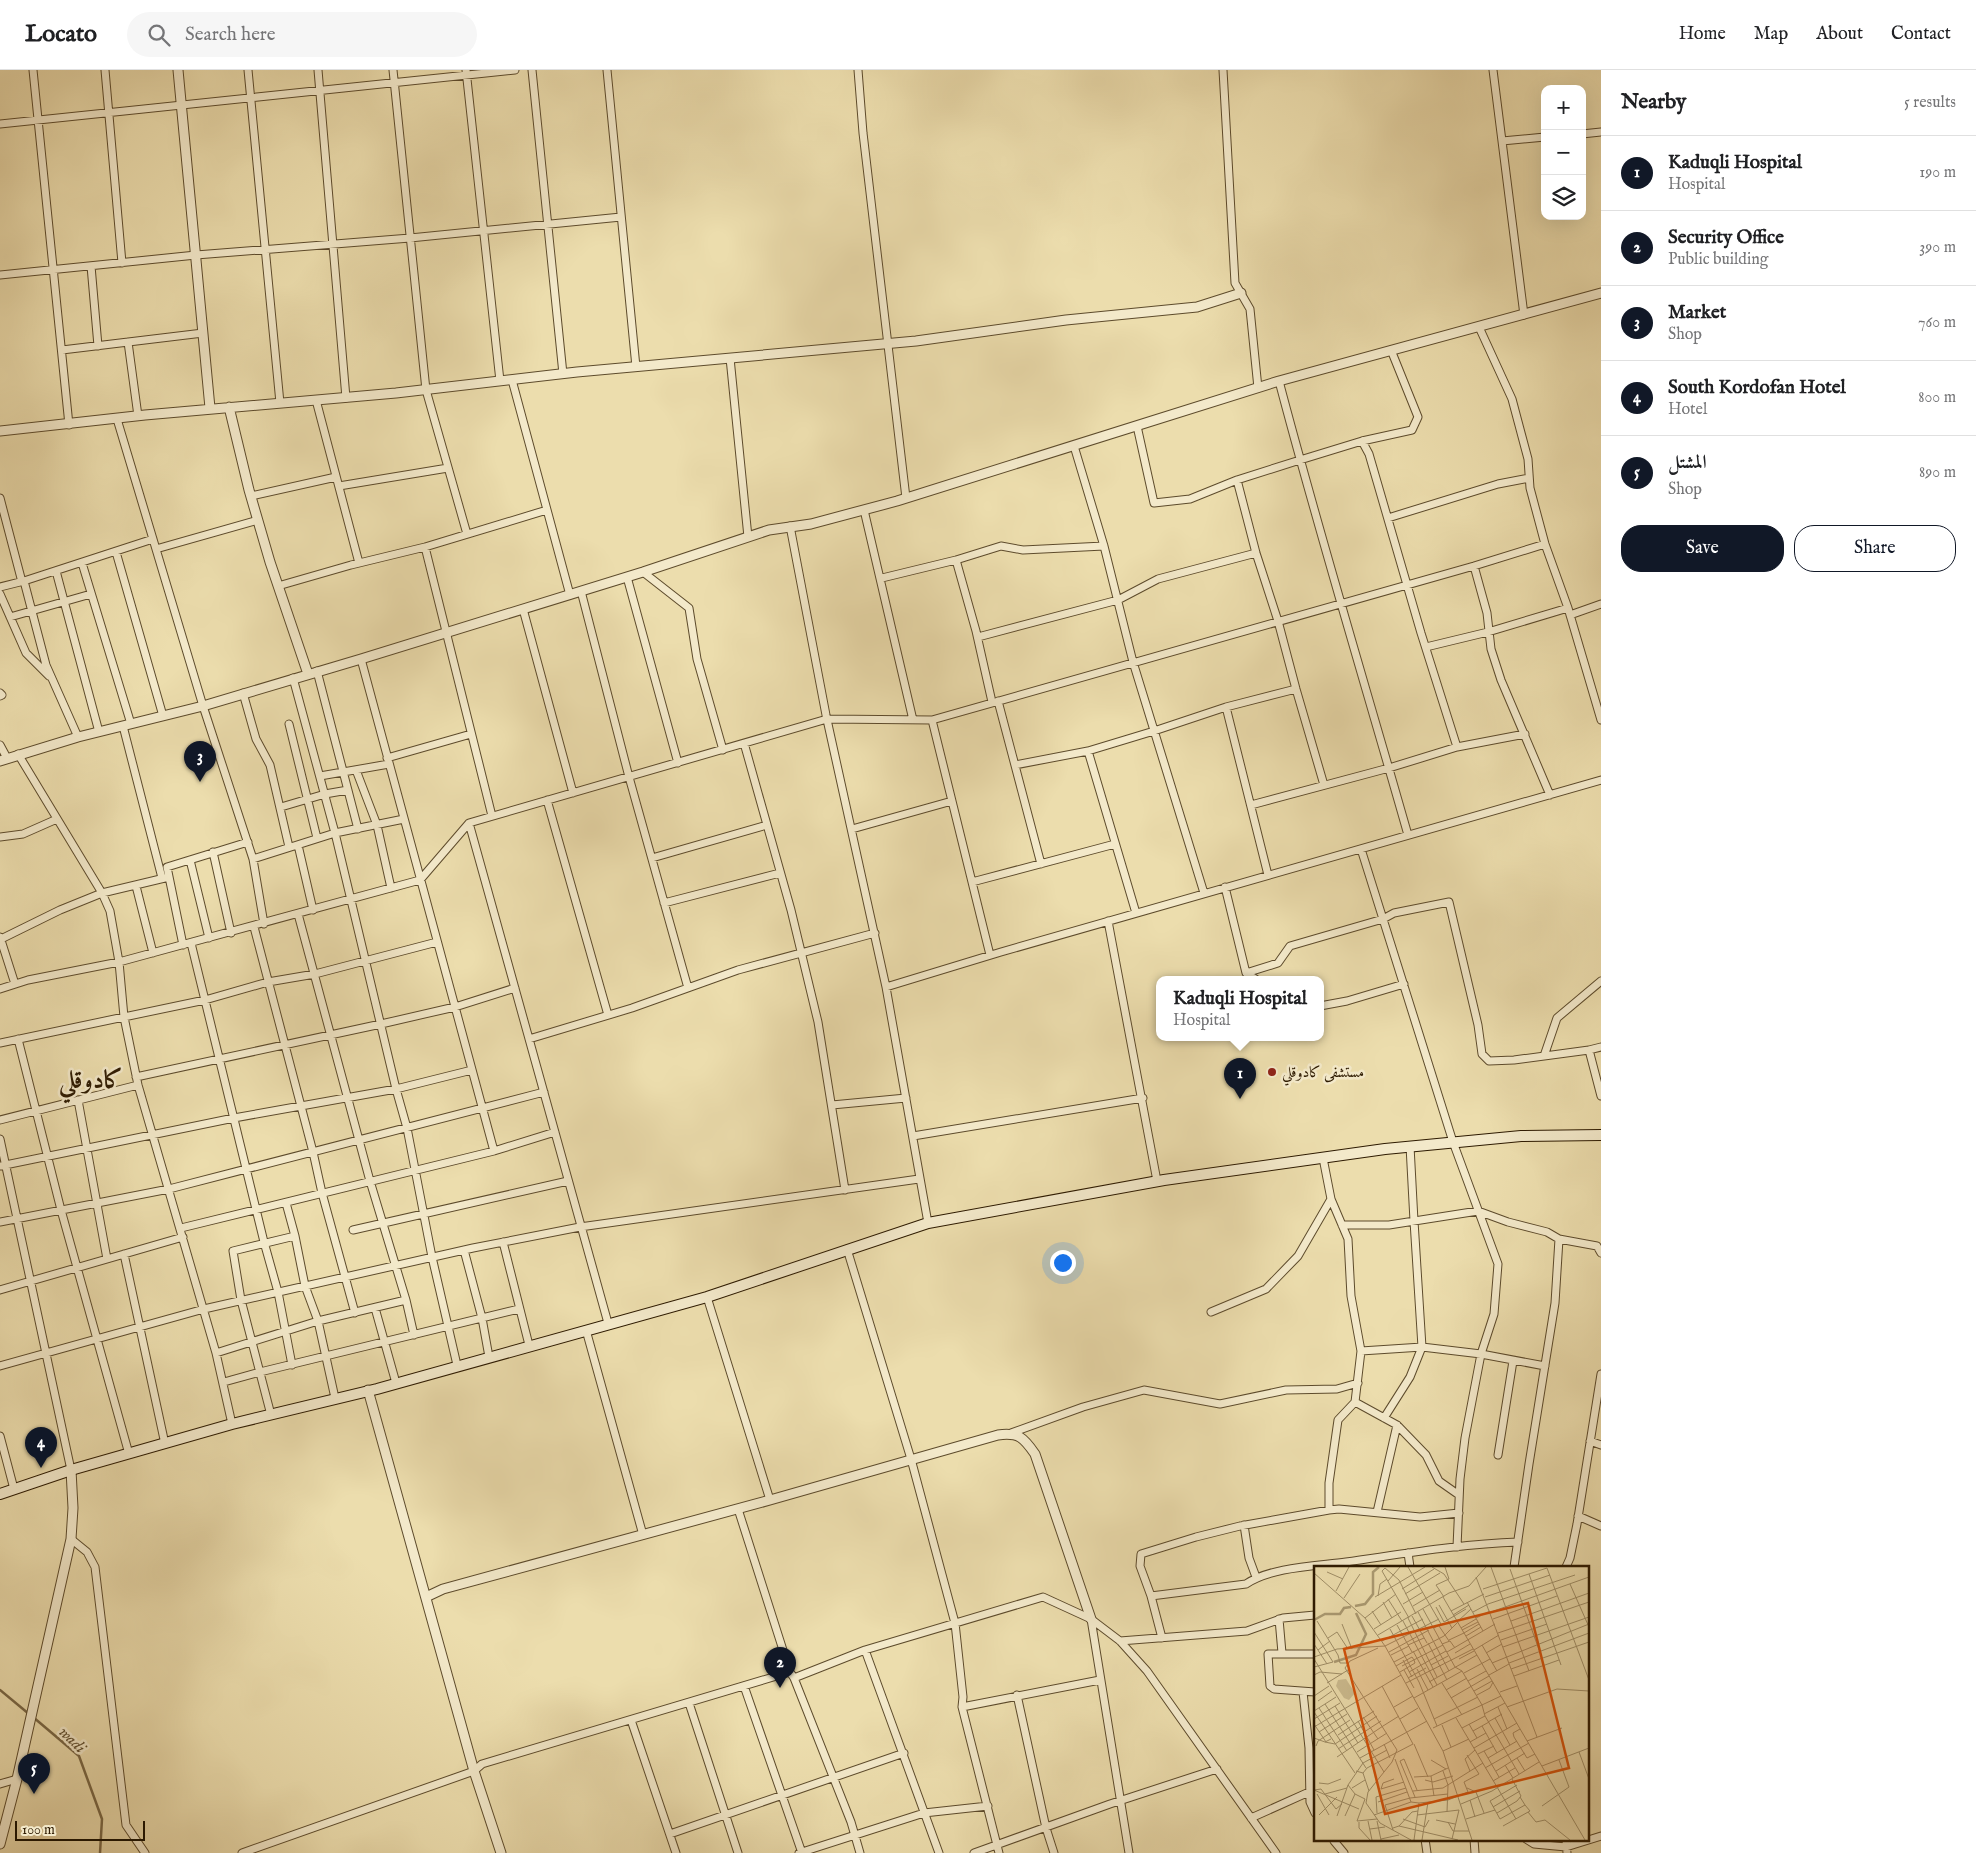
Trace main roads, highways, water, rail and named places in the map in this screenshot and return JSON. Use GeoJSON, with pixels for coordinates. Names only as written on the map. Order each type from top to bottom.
{"type":"FeatureCollection","features":[{"type":"Feature","properties":{"kind":"main road"},"geometry":{"type":"LineString","coordinates":[[0,1494],[71,1470],[232,1424],[396,1383],[707,1297],[928,1223],[1157,1181],[1410,1146],[1521,1136],[1601,1135]]}},
{"type":"Feature","properties":{"kind":"waterway","name":"wadi"},"geometry":{"type":"LineString","coordinates":[[0,1690],[29,1714]]}},
{"type":"Feature","properties":{"kind":"waterway","name":"wadi"},"geometry":{"type":"LineString","coordinates":[[33,1717],[79,1756],[102,1819],[100,1853]]}},
{"type":"Feature","properties":{"kind":"place","name":"Market"},"geometry":{"type":"Point","coordinates":[200,782]}},
{"type":"Feature","properties":{"kind":"place","name":"مستشفى كادوقلي"},"geometry":{"type":"Point","coordinates":[1272,1072]}},
{"type":"Feature","properties":{"kind":"place","name":"Kaduqli Hospital"},"geometry":{"type":"Point","coordinates":[1240,1099]}},
{"type":"Feature","properties":{"kind":"place","name":"South Kordofan Hotel"},"geometry":{"type":"Point","coordinates":[41,1468]}},
{"type":"Feature","properties":{"kind":"place","name":"Security Office"},"geometry":{"type":"Point","coordinates":[780,1688]}},
{"type":"Feature","properties":{"kind":"place","name":"المشتل"},"geometry":{"type":"Point","coordinates":[34,1794]}},
{"type":"Feature","properties":{"kind":"district","name":"كادوقلي"},"geometry":{"type":"Point","coordinates":[91,1079]}}]}
